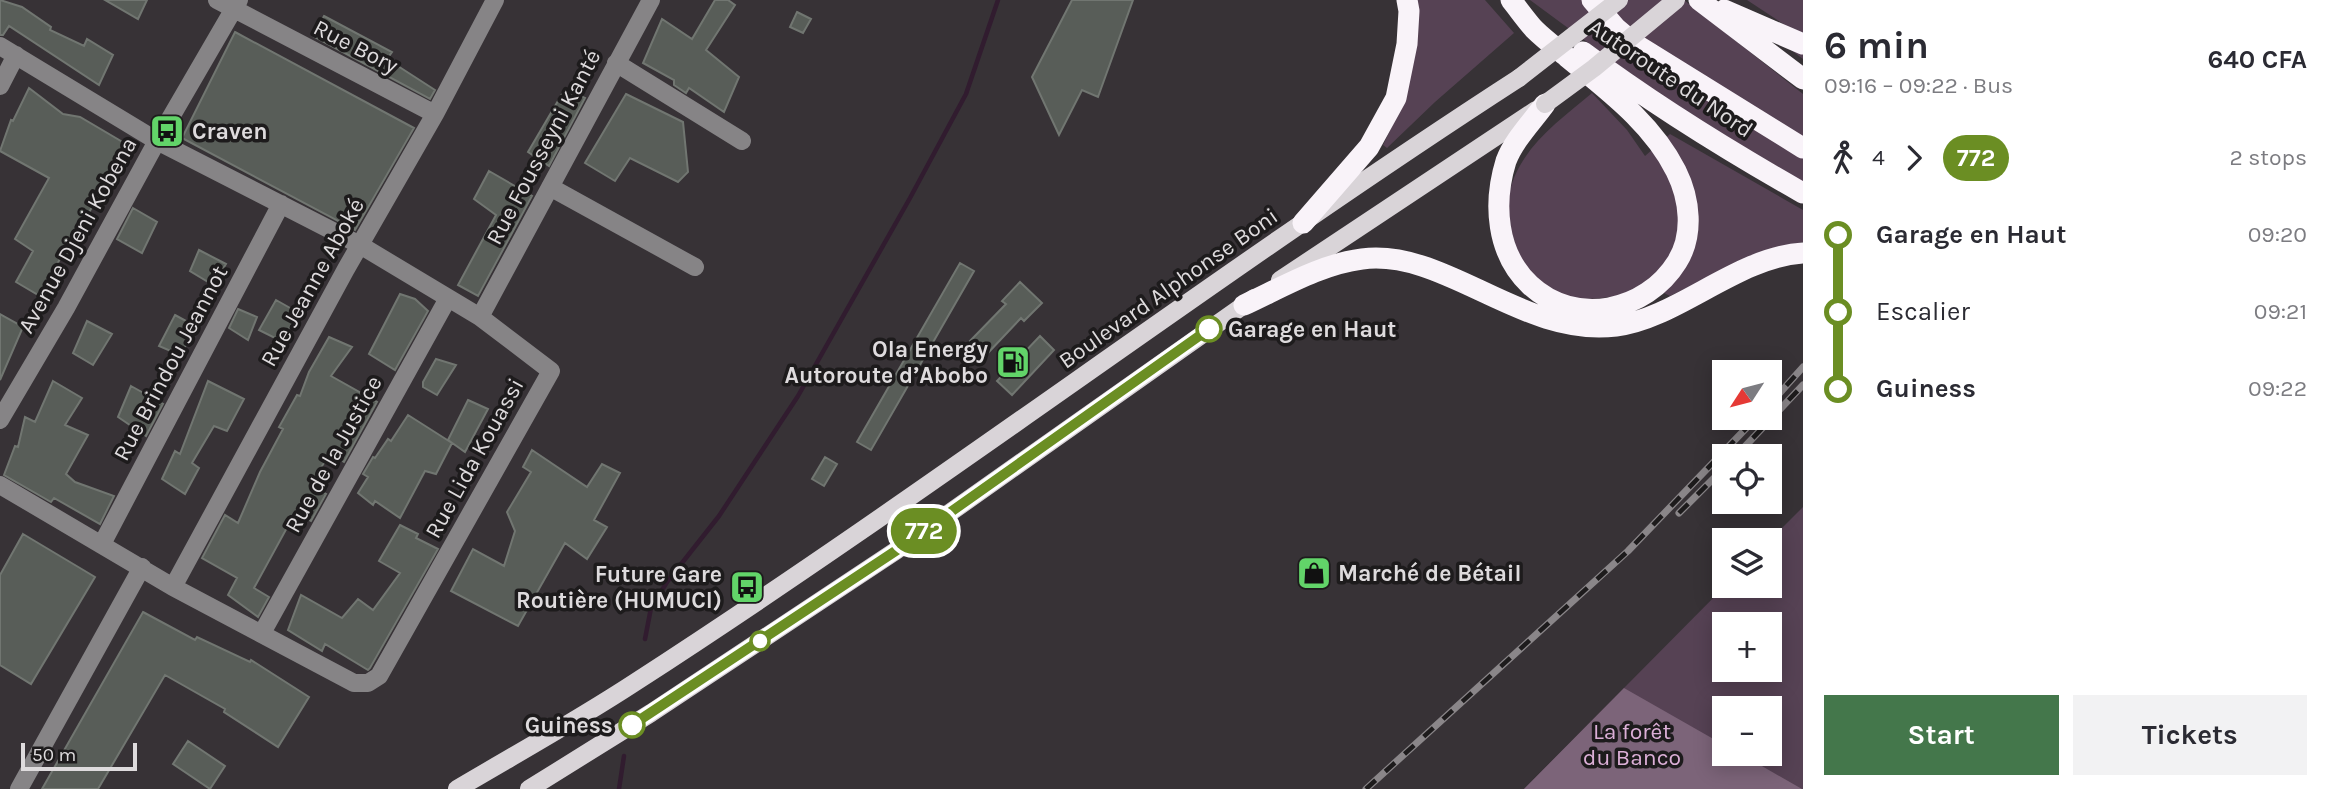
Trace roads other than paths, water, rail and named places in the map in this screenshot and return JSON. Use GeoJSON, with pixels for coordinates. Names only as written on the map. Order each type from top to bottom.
{"type":"FeatureCollection","features":[{"type":"Feature","properties":{"kind":"highway"},"geometry":{"type":"LineString","coordinates":[[1303,223],[1369,147],[1396,98],[1407,44],[1407,0]]}},
{"type":"Feature","properties":{"kind":"highway"},"geometry":{"type":"LineString","coordinates":[[1513,0],[1535,31],[1640,121],[1661,144],[1678,174],[1685,196],[1689,224],[1685,250],[1671,272],[1654,289],[1629,304],[1599,310],[1552,300],[1530,285],[1507,250],[1499,224],[1497,205],[1507,160],[1545,104]]}},
{"type":"Feature","properties":{"kind":"highway","name":"Autoroute du Nord"},"geometry":{"type":"LineString","coordinates":[[1513,0],[1632,89],[1731,152],[1803,193]]}},
{"type":"Feature","properties":{"kind":"highway"},"geometry":{"type":"LineString","coordinates":[[1591,0],[1634,44],[1803,148]]}},
{"type":"Feature","properties":{"kind":"highway"},"geometry":{"type":"LineString","coordinates":[[1700,0],[1803,44]]}},
{"type":"Feature","properties":{"kind":"highway"},"geometry":{"type":"LineString","coordinates":[[1700,0],[1803,79]]}},
{"type":"Feature","properties":{"kind":"highway"},"geometry":{"type":"LineString","coordinates":[[1244,305],[1344,262],[1389,258],[1425,267],[1551,321],[1585,327],[1616,326],[1643,319],[1765,262],[1803,253]]}},
{"type":"Feature","properties":{"kind":"main road","name":"Boulevard Alphonse Boni"},"geometry":{"type":"LineString","coordinates":[[457,789],[633,684],[779,587],[1391,161],[1519,78],[1619,0]]}},
{"type":"Feature","properties":{"kind":"main road"},"geometry":{"type":"LineString","coordinates":[[529,789],[650,713],[897,550],[1377,213],[1545,104],[1594,68],[1675,0]]}},
{"type":"Feature","properties":{"kind":"street","name":"Rue Bory"},"geometry":{"type":"LineString","coordinates":[[217,0],[236,5],[435,114]]}},
{"type":"Feature","properties":{"kind":"street","name":"Rue Jeanne Aboké"},"geometry":{"type":"LineString","coordinates":[[173,587],[360,245],[435,114],[495,0]]}},
{"type":"Feature","properties":{"kind":"street","name":"Rue Fousseyni Kanté"},"geometry":{"type":"LineString","coordinates":[[480,317],[651,0]]}},
{"type":"Feature","properties":{"kind":"street","name":"Avenue Djeni Kobena"},"geometry":{"type":"LineString","coordinates":[[0,420],[236,5]]}},
{"type":"Feature","properties":{"kind":"street","name":"Rue Lida Kouassi"},"geometry":{"type":"LineString","coordinates":[[0,46],[158,141],[360,245],[447,300],[480,317],[551,371],[379,676],[368,683],[354,683],[173,587],[0,485]]}},
{"type":"Feature","properties":{"kind":"street"},"geometry":{"type":"LineString","coordinates":[[0,86],[16,55]]}},
{"type":"Feature","properties":{"kind":"street"},"geometry":{"type":"LineString","coordinates":[[616,63],[742,141]]}},
{"type":"Feature","properties":{"kind":"street"},"geometry":{"type":"LineString","coordinates":[[550,187],[695,267]]}},
{"type":"Feature","properties":{"kind":"street","name":"Rue Brindou Jeannot"},"geometry":{"type":"LineString","coordinates":[[102,544],[281,204]]}},
{"type":"Feature","properties":{"kind":"street","name":"Rue de la Justice"},"geometry":{"type":"LineString","coordinates":[[262,633],[447,300]]}},
{"type":"Feature","properties":{"kind":"street"},"geometry":{"type":"LineString","coordinates":[[19,789],[142,567]]}},
{"type":"Feature","properties":{"kind":"waterway"},"geometry":{"type":"LineString","coordinates":[[645,639],[651,608],[667,582],[719,516],[798,396],[910,198],[966,94],[998,0]]}},
{"type":"Feature","properties":{"kind":"waterway"},"geometry":{"type":"LineString","coordinates":[[619,789],[624,756]]}},
{"type":"Feature","properties":{"kind":"railway"},"geometry":{"type":"LineString","coordinates":[[1782,390],[1803,367]]}},
{"type":"Feature","properties":{"kind":"railway"},"geometry":{"type":"LineString","coordinates":[[1747,444],[1803,385]]}},
{"type":"Feature","properties":{"kind":"railway"},"geometry":{"type":"LineString","coordinates":[[1366,789],[1628,551],[1744,430]]}},
{"type":"Feature","properties":{"kind":"railway"},"geometry":{"type":"LineString","coordinates":[[1679,513],[1712,480]]}},
{"type":"Feature","properties":{"kind":"place","name":"Craven"},"geometry":{"type":"Point","coordinates":[167,131]}},
{"type":"Feature","properties":{"kind":"place","name":"Garage en Haut"},"geometry":{"type":"Point","coordinates":[1209,329]}},
{"type":"Feature","properties":{"kind":"place","name":"Ola Energy Autoroute d’Abobo"},"geometry":{"type":"Point","coordinates":[1013,362]}},
{"type":"Feature","properties":{"kind":"place","name":"Marché de Bétail"},"geometry":{"type":"Point","coordinates":[1314,573]}},
{"type":"Feature","properties":{"kind":"place","name":"Future Gare Routière (HUMUCI)"},"geometry":{"type":"Point","coordinates":[747,587]}},
{"type":"Feature","properties":{"kind":"place","name":"Guiness"},"geometry":{"type":"Point","coordinates":[632,725]}},
{"type":"Feature","properties":{"kind":"park label","name":"La forêt du Banco"},"geometry":{"type":"Point","coordinates":[1632,744]}}]}
